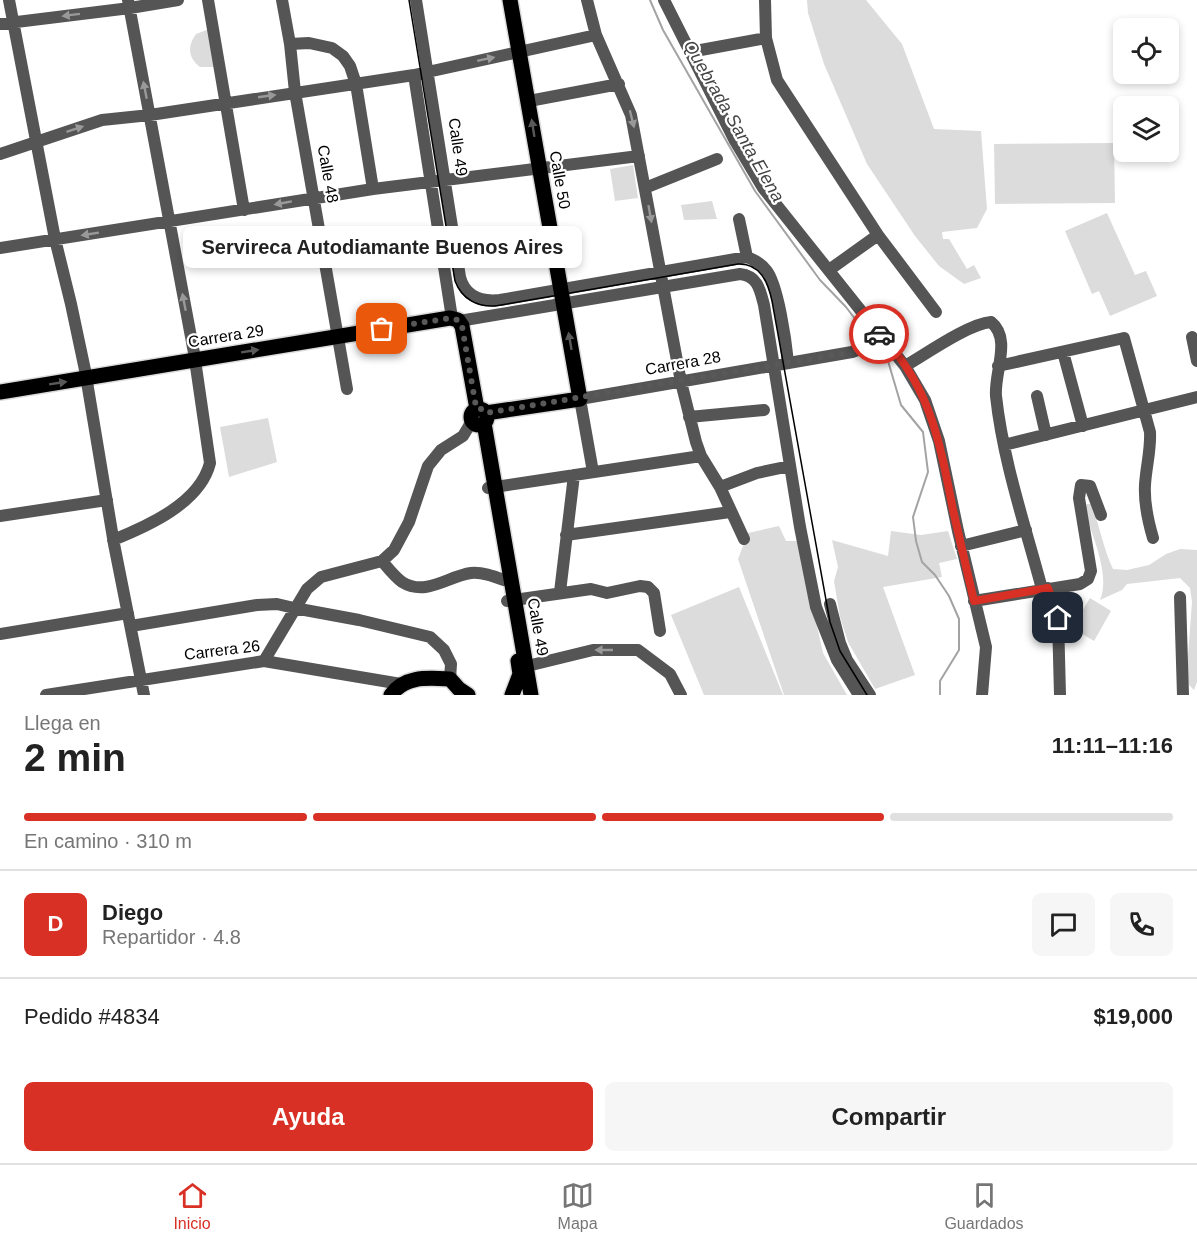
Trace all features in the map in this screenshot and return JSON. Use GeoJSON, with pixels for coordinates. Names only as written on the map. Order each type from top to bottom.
{"type":"FeatureCollection","features":[{"type":"Feature","properties":{"kind":"main road","name":"Calle 50"},"geometry":{"type":"LineString","coordinates":[[510,0],[521,52],[580,399]]}},
{"type":"Feature","properties":{"kind":"main road","name":"Carrera 29"},"geometry":{"type":"LineString","coordinates":[[0,392],[338,336],[456,320]]}},
{"type":"Feature","properties":{"kind":"main road","name":"Calle 49"},"geometry":{"type":"LineString","coordinates":[[456,320],[462,326],[523,667],[531,695]]}},
{"type":"Feature","properties":{"kind":"main road","name":"Carrera 28"},"geometry":{"type":"LineString","coordinates":[[479,418],[580,399]]}},
{"type":"Feature","properties":{"kind":"main road","name":"Calle 49"},"geometry":{"type":"LineString","coordinates":[[492,487],[504,580],[511,600]]}},
{"type":"Feature","properties":{"kind":"main road","name":"Calle 49"},"geometry":{"type":"LineString","coordinates":[[512,695],[523,667]]}},
{"type":"Feature","properties":{"kind":"main road","name":"Carrera 26"},"geometry":{"type":"LineString","coordinates":[[396,690],[418,679],[450,679]]}},
{"type":"Feature","properties":{"kind":"main road"},"geometry":{"type":"LineString","coordinates":[[450,679],[468,695]]}},
{"type":"Feature","properties":{"kind":"street"},"geometry":{"type":"LineString","coordinates":[[9,0],[38,141],[55,240],[86,378],[113,540],[144,695]]}},
{"type":"Feature","properties":{"kind":"street"},"geometry":{"type":"LineString","coordinates":[[0,24],[129,4],[178,0]]}},
{"type":"Feature","properties":{"kind":"street"},"geometry":{"type":"LineString","coordinates":[[208,0],[244,210]]}},
{"type":"Feature","properties":{"kind":"street","name":"Calle 48"},"geometry":{"type":"LineString","coordinates":[[282,0],[291,44],[295,92],[347,389]]}},
{"type":"Feature","properties":{"kind":"street","name":"Calle 49"},"geometry":{"type":"LineString","coordinates":[[416,0],[461,282],[472,296]]}},
{"type":"Feature","properties":{"kind":"street"},"geometry":{"type":"LineString","coordinates":[[587,0],[596,35],[631,115],[689,417],[701,456],[720,487],[744,539]]}},
{"type":"Feature","properties":{"kind":"street"},"geometry":{"type":"LineString","coordinates":[[663,0],[735,141],[764,188],[829,270],[874,338],[905,366],[925,400],[934,422],[986,647],[982,695]]}},
{"type":"Feature","properties":{"kind":"street"},"geometry":{"type":"LineString","coordinates":[[765,0],[766,38],[777,80],[878,235],[936,312]]}},
{"type":"Feature","properties":{"kind":"street"},"geometry":{"type":"LineString","coordinates":[[113,540],[150,525],[175,507],[204,479],[210,463],[195,360],[129,4]]}},
{"type":"Feature","properties":{"kind":"street"},"geometry":{"type":"LineString","coordinates":[[0,154],[102,120],[150,115],[414,75],[596,35]]}},
{"type":"Feature","properties":{"kind":"street"},"geometry":{"type":"LineString","coordinates":[[690,52],[766,38]]}},
{"type":"Feature","properties":{"kind":"street"},"geometry":{"type":"LineString","coordinates":[[291,44],[309,43],[332,48],[343,56],[350,66],[356,84],[373,189]]}},
{"type":"Feature","properties":{"kind":"street","name":"Calle 49"},"geometry":{"type":"LineString","coordinates":[[414,75],[456,320]]}},
{"type":"Feature","properties":{"kind":"street"},"geometry":{"type":"LineString","coordinates":[[529,101],[619,84]]}},
{"type":"Feature","properties":{"kind":"street"},"geometry":{"type":"LineString","coordinates":[[0,248],[373,189],[639,156]]}},
{"type":"Feature","properties":{"kind":"street"},"geometry":{"type":"LineString","coordinates":[[645,188],[717,159]]}},
{"type":"Feature","properties":{"kind":"street"},"geometry":{"type":"LineString","coordinates":[[739,219],[747,257],[760,263],[766,269],[775,289],[788,362]]}},
{"type":"Feature","properties":{"kind":"street"},"geometry":{"type":"LineString","coordinates":[[829,270],[878,235]]}},
{"type":"Feature","properties":{"kind":"street","name":"Carrera 29"},"geometry":{"type":"LineString","coordinates":[[456,320],[661,273],[747,257]]}},
{"type":"Feature","properties":{"kind":"street","name":"Carrera 29"},"geometry":{"type":"LineString","coordinates":[[472,296],[489,301],[562,297],[663,287],[740,274],[750,276],[755,280],[761,293],[773,366]]}},
{"type":"Feature","properties":{"kind":"street"},"geometry":{"type":"LineString","coordinates":[[905,366],[960,334],[986,322],[991,322],[997,327],[1002,339],[996,393],[1005,445],[1026,530],[1045,588],[1058,618],[1060,695]]}},
{"type":"Feature","properties":{"kind":"street"},"geometry":{"type":"LineString","coordinates":[[1192,337],[1197,361]]}},
{"type":"Feature","properties":{"kind":"street","name":"Carrera 28"},"geometry":{"type":"LineString","coordinates":[[580,399],[852,352],[874,338]]}},
{"type":"Feature","properties":{"kind":"street"},"geometry":{"type":"LineString","coordinates":[[998,366],[1124,338],[1151,445],[1145,502],[1153,538]]}},
{"type":"Feature","properties":{"kind":"street"},"geometry":{"type":"LineString","coordinates":[[1063,352],[1083,426]]}},
{"type":"Feature","properties":{"kind":"street"},"geometry":{"type":"LineString","coordinates":[[773,366],[816,607],[837,660],[859,695]]}},
{"type":"Feature","properties":{"kind":"street"},"geometry":{"type":"LineString","coordinates":[[1037,396],[1046,435]]}},
{"type":"Feature","properties":{"kind":"street"},"geometry":{"type":"LineString","coordinates":[[1005,445],[1197,397]]}},
{"type":"Feature","properties":{"kind":"street","name":"Calle 50"},"geometry":{"type":"LineString","coordinates":[[580,399],[593,472]]}},
{"type":"Feature","properties":{"kind":"street"},"geometry":{"type":"LineString","coordinates":[[689,417],[764,410]]}},
{"type":"Feature","properties":{"kind":"street"},"geometry":{"type":"LineString","coordinates":[[264,661],[294,608],[307,589],[321,577],[382,561],[394,550],[409,522],[428,466],[436,454],[464,436],[479,418]]}},
{"type":"Feature","properties":{"kind":"street"},"geometry":{"type":"LineString","coordinates":[[492,487],[701,456]]}},
{"type":"Feature","properties":{"kind":"street"},"geometry":{"type":"LineString","coordinates":[[720,487],[757,473],[790,465]]}},
{"type":"Feature","properties":{"kind":"street"},"geometry":{"type":"LineString","coordinates":[[560,592],[574,475]]}},
{"type":"Feature","properties":{"kind":"street"},"geometry":{"type":"LineString","coordinates":[[974,601],[1080,584],[1088,579],[1092,571],[1079,498],[1081,485],[1090,486],[1101,515]]}},
{"type":"Feature","properties":{"kind":"street"},"geometry":{"type":"LineString","coordinates":[[0,516],[107,500]]}},
{"type":"Feature","properties":{"kind":"street"},"geometry":{"type":"LineString","coordinates":[[566,535],[730,512]]}},
{"type":"Feature","properties":{"kind":"street"},"geometry":{"type":"LineString","coordinates":[[961,546],[1026,530]]}},
{"type":"Feature","properties":{"kind":"street"},"geometry":{"type":"LineString","coordinates":[[382,561],[395,576],[413,587],[436,585],[463,574],[472,573],[482,573],[504,580]]}},
{"type":"Feature","properties":{"kind":"street"},"geometry":{"type":"LineString","coordinates":[[511,600],[591,589],[607,593],[640,586],[648,587],[654,593],[660,631]]}},
{"type":"Feature","properties":{"kind":"street"},"geometry":{"type":"LineString","coordinates":[[1180,597],[1183,695]]}},
{"type":"Feature","properties":{"kind":"street"},"geometry":{"type":"LineString","coordinates":[[131,626],[257,605],[277,604],[430,637],[444,650],[451,664],[450,679]]}},
{"type":"Feature","properties":{"kind":"street"},"geometry":{"type":"LineString","coordinates":[[830,604],[847,660],[870,695]]}},
{"type":"Feature","properties":{"kind":"street"},"geometry":{"type":"LineString","coordinates":[[0,634],[128,613]]}},
{"type":"Feature","properties":{"kind":"street"},"geometry":{"type":"LineString","coordinates":[[523,667],[593,650],[638,650],[670,674],[681,695]]}},
{"type":"Feature","properties":{"kind":"street","name":"Carrera 26"},"geometry":{"type":"LineString","coordinates":[[53,694],[264,661],[396,690]]}},
{"type":"Feature","properties":{"kind":"shaded area"},"geometry":{"type":"Polygon","coordinates":[[[807,0],[866,0],[902,44],[934,129],[981,131],[987,209],[977,228],[942,232],[943,239],[949,239],[967,269],[974,265],[981,278],[964,284],[939,266],[915,236],[867,164],[824,64],[808,13],[807,0]]]}},
{"type":"Feature","properties":{"kind":"shaded area"},"geometry":{"type":"Polygon","coordinates":[[[209,29],[215,67],[200,67],[191,56],[190,47],[196,34],[209,29]]]}},
{"type":"Feature","properties":{"kind":"shaded area"},"geometry":{"type":"Polygon","coordinates":[[[1113,143],[1115,203],[995,204],[994,144],[1113,143]]]}},
{"type":"Feature","properties":{"kind":"shaded area"},"geometry":{"type":"Polygon","coordinates":[[[633,165],[638,198],[615,201],[610,169],[633,165]]]}},
{"type":"Feature","properties":{"kind":"shaded area"},"geometry":{"type":"Polygon","coordinates":[[[712,201],[717,219],[684,220],[681,205],[712,201]]]}},
{"type":"Feature","properties":{"kind":"shaded area"},"geometry":{"type":"Polygon","coordinates":[[[1107,213],[1135,275],[1146,271],[1157,296],[1110,316],[1099,291],[1092,294],[1065,231],[1107,213]]]}},
{"type":"Feature","properties":{"kind":"shaded area"},"geometry":{"type":"Polygon","coordinates":[[[268,418],[277,462],[229,477],[220,427],[268,418]]]}},
{"type":"Feature","properties":{"kind":"shaded area"},"geometry":{"type":"Polygon","coordinates":[[[1087,504],[1091,504],[1113,569],[1127,570],[1149,565],[1166,554],[1180,549],[1197,550],[1197,682],[1194,690],[1186,682],[1192,602],[1190,588],[1180,578],[1127,584],[1122,590],[1100,600],[1103,590],[1102,566],[1084,508],[1087,504]]]}},
{"type":"Feature","properties":{"kind":"shaded area"},"geometry":{"type":"Polygon","coordinates":[[[779,526],[786,541],[798,541],[823,653],[847,695],[784,695],[738,559],[748,533],[779,526]]]}},
{"type":"Feature","properties":{"kind":"shaded area"},"geometry":{"type":"Polygon","coordinates":[[[891,531],[921,535],[948,531],[957,559],[939,563],[942,577],[883,587],[915,675],[875,689],[848,642],[840,617],[834,581],[838,567],[832,540],[888,556],[891,531]]]}},
{"type":"Feature","properties":{"kind":"shaded area"},"geometry":{"type":"Polygon","coordinates":[[[739,587],[783,695],[704,695],[671,615],[739,587]]]}},
{"type":"Feature","properties":{"kind":"shaded area"},"geometry":{"type":"Polygon","coordinates":[[[1090,598],[1111,611],[1094,641],[1072,628],[1090,598]]]}},
{"type":"Feature","properties":{"kind":"waterway","name":"Quebrada Santa Elena"},"geometry":{"type":"LineString","coordinates":[[650,0],[663,30],[755,191],[820,280],[846,307],[868,336]]}},
{"type":"Feature","properties":{"kind":"waterway","name":"Quebrada Santa Elena"},"geometry":{"type":"LineString","coordinates":[[873,343],[888,361],[901,405],[923,432],[928,472],[913,517],[916,541],[922,562],[935,575],[949,596],[959,619],[959,650],[940,681],[940,695]]}},
{"type":"Feature","properties":{"kind":"tram line"},"geometry":{"type":"LineString","coordinates":[[409,0],[455,281],[462,293],[471,301],[495,306],[738,264],[752,267],[762,275],[772,301],[830,622],[840,651],[867,695]]}},
{"type":"Feature","properties":{"kind":"way so far"},"geometry":{"type":"LineString","coordinates":[[382,329],[450,318],[458,320],[462,326],[476,407],[486,413],[852,352],[862,348],[879,334]]}},
{"type":"Feature","properties":{"kind":"place","name":"Servireca Autodiamante Buenos Aires"},"geometry":{"type":"Point","coordinates":[382,329]}},
{"type":"Feature","properties":{"kind":"route"},"geometry":{"type":"LineString","coordinates":[[879,334],[905,366],[925,400],[934,422],[974,601],[1048,588],[1058,618]]}}]}
